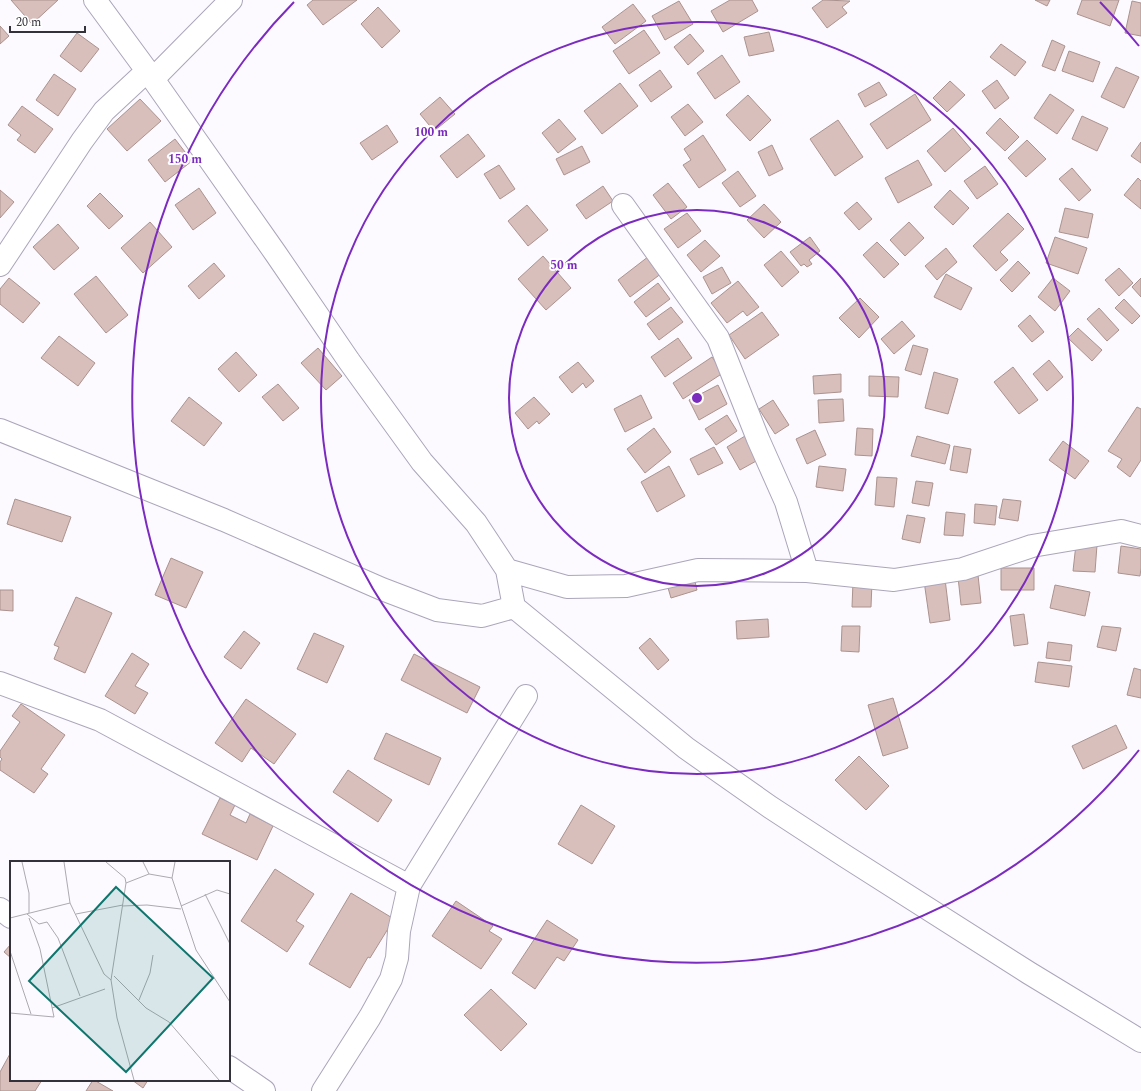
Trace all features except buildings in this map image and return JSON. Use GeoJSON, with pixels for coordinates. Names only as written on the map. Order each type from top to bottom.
{"type":"FeatureCollection","features":[{"type":"Feature","properties":{"kind":"street"},"geometry":{"type":"LineString","coordinates":[[95,0],[150,75],[349,361],[422,462],[476,523],[507,570],[514,607],[686,748],[770,807],[1029,973],[1141,1041]]}},
{"type":"Feature","properties":{"kind":"street"},"geometry":{"type":"LineString","coordinates":[[0,265],[104,111],[150,75],[231,0]]}},
{"type":"Feature","properties":{"kind":"street"},"geometry":{"type":"LineString","coordinates":[[623,206],[718,338],[758,439],[786,502],[807,571]]}},
{"type":"Feature","properties":{"kind":"street"},"geometry":{"type":"LineString","coordinates":[[0,430],[224,520],[382,589],[437,610],[482,616],[514,607]]}},
{"type":"Feature","properties":{"kind":"street"},"geometry":{"type":"LineString","coordinates":[[507,570],[567,587],[626,586],[698,570],[807,571],[894,580],[964,569],[1032,546],[1121,531],[1141,536]]}},
{"type":"Feature","properties":{"kind":"street"},"geometry":{"type":"LineString","coordinates":[[0,683],[100,720],[409,886]]}},
{"type":"Feature","properties":{"kind":"street"},"geometry":{"type":"LineString","coordinates":[[323,1091],[370,1017],[391,979],[397,958],[399,930],[409,886],[526,696]]}},
{"type":"Feature","properties":{"kind":"street"},"geometry":{"type":"LineString","coordinates":[[0,909],[10,916]]}},
{"type":"Feature","properties":{"kind":"street"},"geometry":{"type":"LineString","coordinates":[[230,1068],[264,1091]]}}]}
